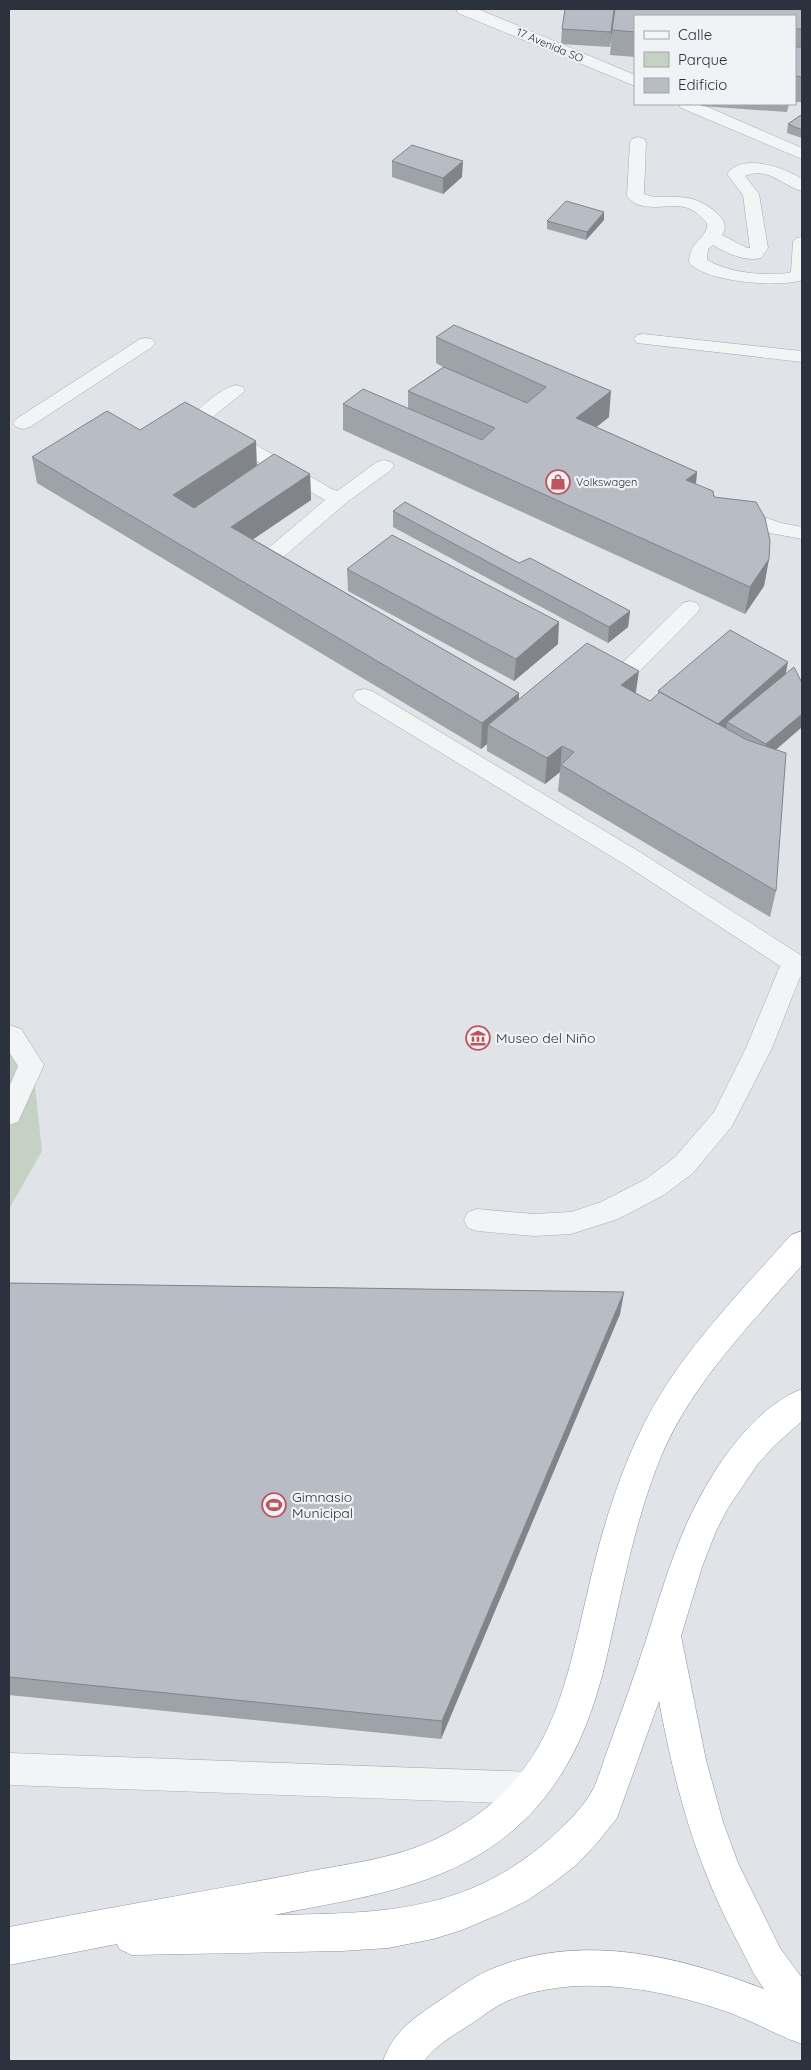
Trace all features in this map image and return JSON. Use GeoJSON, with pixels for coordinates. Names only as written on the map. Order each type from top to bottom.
{"type":"FeatureCollection","features":[{"type":"Feature","properties":{"kind":"highway"},"geometry":{"type":"LineString","coordinates":[[9,1946],[266,1898],[405,1868],[451,1850],[497,1822],[533,1788],[555,1756],[574,1714],[630,1497],[656,1433],[693,1373],[718,1340],[802,1244]]}},
{"type":"Feature","properties":{"kind":"highway"},"geometry":{"type":"LineString","coordinates":[[9,1961],[48,1938],[346,1932],[400,1928],[455,1913],[500,1896],[533,1878],[587,1829],[604,1805],[664,1635],[684,1568],[699,1529],[718,1494],[742,1459],[770,1428],[799,1405]]}},
{"type":"Feature","properties":{"kind":"highway"},"geometry":{"type":"LineString","coordinates":[[664,1635],[688,1760],[705,1822],[723,1871],[767,1961],[802,2010]]}},
{"type":"Feature","properties":{"kind":"highway"},"geometry":{"type":"LineString","coordinates":[[402,2061],[420,2036],[498,1986],[537,1973],[584,1967],[680,1979],[749,2000],[802,2025]]}},
{"type":"Feature","properties":{"kind":"street","name":"17 Avenida SO"},"geometry":{"type":"LineString","coordinates":[[464,9],[634,81]]}},
{"type":"Feature","properties":{"kind":"street"},"geometry":{"type":"LineString","coordinates":[[688,105],[802,154]]}},
{"type":"Feature","properties":{"kind":"lane"},"geometry":{"type":"LineString","coordinates":[[638,142],[635,196],[640,200],[648,201],[691,202],[701,207],[716,223],[716,231],[713,237],[700,245],[697,255],[698,262],[703,266],[739,275],[790,279],[800,275],[802,242]]}},
{"type":"Feature","properties":{"kind":"lane"},"geometry":{"type":"LineString","coordinates":[[713,237],[728,247],[746,253],[755,254],[759,248],[751,194],[735,174],[743,170],[773,170],[783,173],[802,186]]}},
{"type":"Feature","properties":{"kind":"lane"},"geometry":{"type":"LineString","coordinates":[[643,339],[802,357]]}},
{"type":"Feature","properties":{"kind":"lane"},"geometry":{"type":"LineString","coordinates":[[23,423],[146,343]]}},
{"type":"Feature","properties":{"kind":"lane"},"geometry":{"type":"LineString","coordinates":[[236,391],[207,412],[203,417],[204,423],[339,499]]}},
{"type":"Feature","properties":{"kind":"lane"},"geometry":{"type":"LineString","coordinates":[[266,561],[339,499],[384,466]]}},
{"type":"Feature","properties":{"kind":"lane"},"geometry":{"type":"LineString","coordinates":[[718,505],[777,529],[802,534]]}},
{"type":"Feature","properties":{"kind":"lane"},"geometry":{"type":"LineString","coordinates":[[621,677],[690,608]]}},
{"type":"Feature","properties":{"kind":"lane"},"geometry":{"type":"LineString","coordinates":[[364,696],[635,860],[798,965],[723,1119],[684,1165],[654,1187],[609,1211],[571,1223],[534,1225],[477,1220]]}},
{"type":"Feature","properties":{"kind":"lane"},"geometry":{"type":"LineString","coordinates":[[9,1035],[12,1036],[31,1065],[9,1114]]}},
{"type":"Feature","properties":{"kind":"lane"},"geometry":{"type":"LineString","coordinates":[[9,1769],[533,1788]]}},
{"type":"Feature","properties":{"kind":"green space"},"geometry":{"type":"Polygon","coordinates":[[[9,1049],[32,1059],[42,1151],[9,1209],[9,1049]]]}},
{"type":"Feature","properties":{"kind":"building"},"geometry":{"type":"Polygon","coordinates":[[[565,9],[614,9],[611,32],[562,29],[565,9]]]}},
{"type":"Feature","properties":{"kind":"building"},"geometry":{"type":"Polygon","coordinates":[[[615,9],[802,9],[802,29],[796,29],[796,15],[634,15],[634,32],[612,30],[615,9]]]}},
{"type":"Feature","properties":{"kind":"building"},"geometry":{"type":"Polygon","coordinates":[[[796,47],[802,47],[802,77],[796,76],[796,47]]]}},
{"type":"Feature","properties":{"kind":"building"},"geometry":{"type":"Polygon","coordinates":[[[801,115],[802,130],[788,124],[801,115]]]}},
{"type":"Feature","properties":{"kind":"building"},"geometry":{"type":"Polygon","coordinates":[[[412,145],[463,161],[443,178],[392,161],[412,145]]]}},
{"type":"Feature","properties":{"kind":"building"},"geometry":{"type":"Polygon","coordinates":[[[566,201],[604,212],[587,232],[547,221],[566,201]]]}},
{"type":"Feature","properties":{"kind":"building"},"geometry":{"type":"Polygon","coordinates":[[[454,325],[611,391],[576,418],[697,472],[686,480],[713,491],[714,497],[756,502],[765,518],[770,541],[769,559],[750,587],[343,404],[363,389],[482,440],[495,428],[408,391],[444,367],[527,403],[546,387],[436,337],[454,325]]]}},
{"type":"Feature","properties":{"kind":"building"},"geometry":{"type":"Polygon","coordinates":[[[185,402],[256,441],[173,495],[194,508],[274,454],[310,474],[231,527],[519,693],[482,723],[32,457],[107,411],[140,430],[185,402]]]}},
{"type":"Feature","properties":{"kind":"building"},"geometry":{"type":"Polygon","coordinates":[[[405,502],[519,563],[530,558],[630,611],[609,627],[393,511],[405,502]]]}},
{"type":"Feature","properties":{"kind":"building"},"geometry":{"type":"Polygon","coordinates":[[[392,535],[559,622],[516,659],[347,569],[392,535]]]}},
{"type":"Feature","properties":{"kind":"building"},"geometry":{"type":"Polygon","coordinates":[[[730,630],[788,662],[718,724],[658,691],[730,630]]]}},
{"type":"Feature","properties":{"kind":"building"},"geometry":{"type":"Polygon","coordinates":[[[587,643],[639,671],[621,685],[650,701],[660,692],[747,740],[786,753],[776,891],[561,765],[574,752],[562,746],[547,758],[488,725],[587,643]]]}},
{"type":"Feature","properties":{"kind":"building"},"geometry":{"type":"Polygon","coordinates":[[[794,667],[802,683],[802,714],[766,744],[727,722],[794,667]]]}},
{"type":"Feature","properties":{"kind":"building","name":"Gimnasio Municipal"},"geometry":{"type":"Polygon","coordinates":[[[9,1283],[624,1292],[442,1721],[9,1677],[9,1283]]]}},
{"type":"Feature","properties":{"kind":"place","name":"Volkswagen"},"geometry":{"type":"Point","coordinates":[558,482]}},
{"type":"Feature","properties":{"kind":"place","name":"Museo del Niño"},"geometry":{"type":"Point","coordinates":[478,1038]}},
{"type":"Feature","properties":{"kind":"place","name":"Gimnasio Municipal"},"geometry":{"type":"Point","coordinates":[274,1505]}}]}
